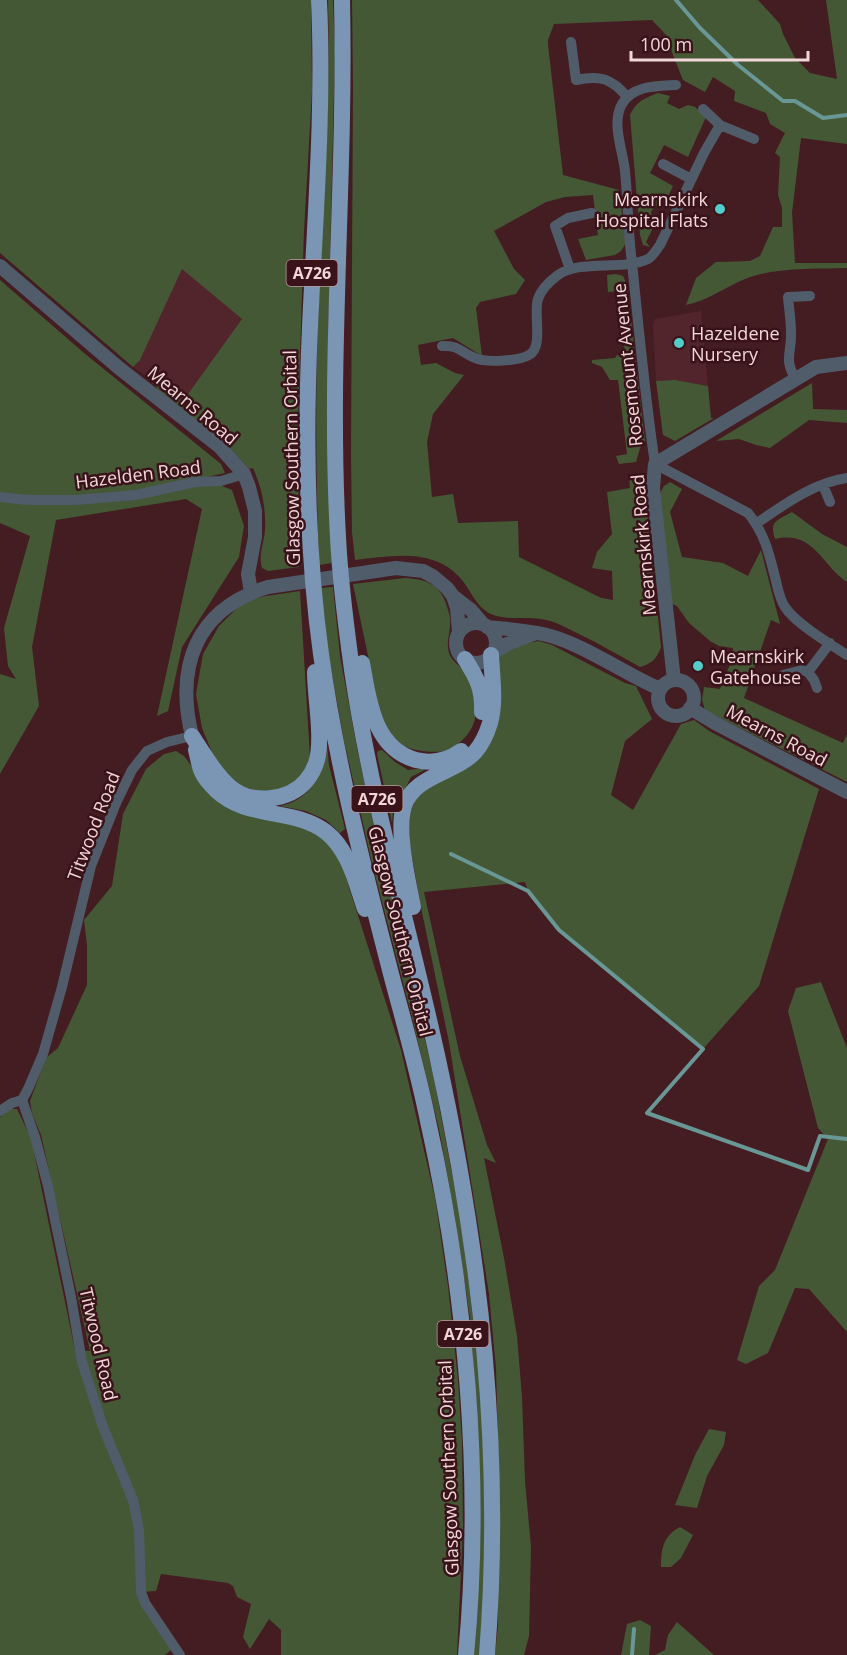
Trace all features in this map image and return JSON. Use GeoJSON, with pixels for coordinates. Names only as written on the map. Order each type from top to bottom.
{"type":"FeatureCollection","features":[{"type":"Feature","properties":{"kind":"highway","name":"Glasgow Southern Orbital"},"geometry":{"type":"LineString","coordinates":[[320,0],[321,74],[308,377],[310,545],[321,653],[340,764],[429,1121],[453,1255],[463,1339],[470,1441],[471,1589],[466,1655]]}},
{"type":"Feature","properties":{"kind":"highway","name":"Glasgow Southern Orbital"},"geometry":{"type":"LineString","coordinates":[[342,0],[342,149],[335,365],[338,541],[345,618],[362,727],[437,1053],[463,1187],[484,1332],[490,1409],[492,1486],[492,1574],[487,1655]]}},
{"type":"Feature","properties":{"kind":"highway"},"geometry":{"type":"LineString","coordinates":[[338,541],[374,717],[380,733],[396,751],[409,758],[429,762],[450,758],[471,742],[480,726],[482,695],[478,680],[465,659]]}},
{"type":"Feature","properties":{"kind":"highway"},"geometry":{"type":"LineString","coordinates":[[192,736],[218,773],[231,788],[240,794],[259,798],[279,796],[296,790],[307,780],[317,759],[318,748],[310,545]]}},
{"type":"Feature","properties":{"kind":"highway"},"geometry":{"type":"LineString","coordinates":[[437,1053],[402,840],[402,815],[407,799],[418,786],[459,764],[480,746],[492,715],[492,654]]}},
{"type":"Feature","properties":{"kind":"highway"},"geometry":{"type":"LineString","coordinates":[[192,736],[202,772],[222,796],[245,808],[304,821],[316,826],[327,833],[344,853],[403,1018]]}},
{"type":"Feature","properties":{"kind":"street"},"geometry":{"type":"LineString","coordinates":[[571,42],[576,80],[588,77],[610,81],[619,86],[627,97]]}},
{"type":"Feature","properties":{"kind":"street"},"geometry":{"type":"LineString","coordinates":[[442,346],[453,345],[480,360],[509,360],[528,356],[533,352],[536,344],[535,312],[537,300],[543,288],[570,268],[632,263],[618,114],[627,97],[638,90],[676,85]]}},
{"type":"Feature","properties":{"kind":"street"},"geometry":{"type":"LineString","coordinates":[[704,109],[720,124],[754,139]]}},
{"type":"Feature","properties":{"kind":"street","name":"Rosemount Avenue"},"geometry":{"type":"LineString","coordinates":[[654,464],[632,263],[648,259],[653,255],[720,124]]}},
{"type":"Feature","properties":{"kind":"street"},"geometry":{"type":"LineString","coordinates":[[663,164],[691,179]]}},
{"type":"Feature","properties":{"kind":"street"},"geometry":{"type":"LineString","coordinates":[[570,268],[555,226],[568,218],[592,213]]}},
{"type":"Feature","properties":{"kind":"street","name":"Mearns Road"},"geometry":{"type":"LineString","coordinates":[[0,266],[119,368],[220,447],[244,474],[255,511],[255,537],[248,574],[251,592]]}},
{"type":"Feature","properties":{"kind":"street"},"geometry":{"type":"LineString","coordinates":[[796,380],[789,369],[787,358],[791,335],[788,297],[810,296]]}},
{"type":"Feature","properties":{"kind":"street","name":"Mearnskirk Road"},"geometry":{"type":"LineString","coordinates":[[674,680],[653,488],[654,464],[816,367],[847,363]]}},
{"type":"Feature","properties":{"kind":"street"},"geometry":{"type":"LineString","coordinates":[[654,464],[748,513],[757,523],[768,549],[783,605],[791,615],[847,655]]}},
{"type":"Feature","properties":{"kind":"street","name":"Hazelden Road"},"geometry":{"type":"LineString","coordinates":[[0,497],[46,500],[136,495],[195,482],[221,481],[244,474]]}},
{"type":"Feature","properties":{"kind":"street"},"geometry":{"type":"LineString","coordinates":[[757,523],[794,498],[823,485],[847,478]]}},
{"type":"Feature","properties":{"kind":"street"},"geometry":{"type":"LineString","coordinates":[[823,485],[830,502]]}},
{"type":"Feature","properties":{"kind":"street"},"geometry":{"type":"LineString","coordinates":[[192,736],[185,694],[194,648],[208,625],[221,611],[251,592],[268,587],[396,568],[423,571],[447,588],[485,625],[495,639],[492,654]]}},
{"type":"Feature","properties":{"kind":"street"},"geometry":{"type":"LineString","coordinates":[[453,596],[459,619],[456,642],[458,652],[470,662],[482,661],[522,638],[538,633]]}},
{"type":"Feature","properties":{"kind":"street"},"geometry":{"type":"LineString","coordinates":[[459,632],[469,624],[522,629],[549,635],[576,646],[660,689]]}},
{"type":"Feature","properties":{"kind":"street"},"geometry":{"type":"LineString","coordinates":[[808,672],[830,643]]}},
{"type":"Feature","properties":{"kind":"street"},"geometry":{"type":"LineString","coordinates":[[783,675],[802,670],[808,672],[817,688]]}},
{"type":"Feature","properties":{"kind":"street"},"geometry":{"type":"LineString","coordinates":[[681,680],[691,687],[694,699],[690,708],[679,716],[667,714],[659,705],[660,689],[664,684],[681,680]]}},
{"type":"Feature","properties":{"kind":"street","name":"Mearns Road"},"geometry":{"type":"LineString","coordinates":[[690,708],[847,792]]}},
{"type":"Feature","properties":{"kind":"street","name":"Titwood Road"},"geometry":{"type":"LineString","coordinates":[[180,1655],[145,1603],[141,1592],[139,1530],[133,1500],[103,1427],[82,1362],[48,1186],[22,1100],[43,1054],[62,987],[91,866],[117,801],[132,770],[147,751],[167,742],[192,736]]}},
{"type":"Feature","properties":{"kind":"street"},"geometry":{"type":"LineString","coordinates":[[0,1111],[22,1100]]}},
{"type":"Feature","properties":{"kind":"shaded area"},"geometry":{"type":"Polygon","coordinates":[[[182,268],[243,320],[183,401],[133,367],[140,360],[182,268]]]}},
{"type":"Feature","properties":{"kind":"shaded area","name":"Hazeldene Nursery"},"geometry":{"type":"Polygon","coordinates":[[[701,311],[708,386],[675,380],[656,381],[653,325],[655,319],[701,311]]]}},
{"type":"Feature","properties":{"kind":"green space"},"geometry":{"type":"Polygon","coordinates":[[[0,0],[311,0],[312,91],[304,231],[298,419],[299,567],[268,571],[262,568],[265,514],[261,491],[253,468],[249,469],[224,441],[165,398],[147,376],[183,401],[242,319],[182,269],[140,360],[133,367],[0,253],[0,0]]]}},
{"type":"Feature","properties":{"kind":"green space"},"geometry":{"type":"Polygon","coordinates":[[[328,0],[333,0],[335,51],[328,339],[332,563],[319,565],[316,384],[327,121],[328,0]]]}},
{"type":"Feature","properties":{"kind":"green space"},"geometry":{"type":"Polygon","coordinates":[[[352,0],[758,0],[780,24],[795,58],[810,73],[837,79],[826,0],[847,0],[847,144],[801,138],[792,213],[795,263],[847,263],[847,268],[769,272],[745,279],[686,305],[696,278],[716,262],[750,261],[760,256],[773,227],[782,227],[782,208],[778,195],[780,157],[775,153],[785,133],[770,124],[766,113],[734,101],[735,91],[713,77],[705,92],[683,80],[667,36],[652,20],[554,24],[548,45],[563,175],[619,190],[626,243],[615,255],[586,260],[578,239],[598,235],[593,195],[565,197],[546,202],[494,231],[514,269],[525,280],[516,294],[480,302],[476,308],[482,356],[453,338],[418,345],[421,365],[436,363],[464,375],[433,414],[427,442],[432,497],[453,494],[458,523],[518,521],[519,557],[601,598],[613,600],[612,571],[592,568],[597,552],[612,534],[607,492],[630,488],[629,475],[644,481],[661,647],[658,655],[647,664],[640,667],[551,621],[491,614],[478,604],[462,580],[439,562],[412,556],[355,560],[352,532],[351,454],[352,0]]]}},
{"type":"Feature","properties":{"kind":"green space"},"geometry":{"type":"Polygon","coordinates":[[[658,93],[670,96],[667,103],[679,109],[688,105],[695,107],[706,117],[688,157],[664,145],[650,173],[673,186],[663,208],[655,206],[651,212],[657,220],[646,242],[650,247],[643,245],[640,235],[630,115],[641,101],[658,93]]]}},
{"type":"Feature","properties":{"kind":"green space"},"geometry":{"type":"Polygon","coordinates":[[[607,275],[623,276],[627,285],[645,441],[640,448],[636,462],[619,464],[616,456],[627,454],[618,380],[610,380],[602,367],[592,363],[592,360],[615,358],[617,355],[625,354],[618,291],[608,292],[607,275]]]}},
{"type":"Feature","properties":{"kind":"green space"},"geometry":{"type":"Polygon","coordinates":[[[0,280],[84,353],[221,464],[225,473],[202,478],[232,490],[244,526],[239,557],[182,647],[168,711],[157,716],[202,509],[186,499],[56,520],[32,647],[39,706],[0,774],[0,674],[16,679],[8,666],[4,628],[30,536],[0,523],[0,280]]]}},
{"type":"Feature","properties":{"kind":"green space"},"geometry":{"type":"Polygon","coordinates":[[[675,380],[708,386],[711,418],[714,418],[675,441],[663,435],[656,381],[675,380]]]}},
{"type":"Feature","properties":{"kind":"green space"},"geometry":{"type":"Polygon","coordinates":[[[812,383],[813,409],[847,410],[847,423],[809,420],[770,448],[739,439],[716,441],[812,383]]]}},
{"type":"Feature","properties":{"kind":"green space"},"geometry":{"type":"Polygon","coordinates":[[[670,482],[682,489],[670,512],[682,557],[723,563],[748,576],[761,550],[780,624],[771,620],[744,698],[843,743],[847,734],[847,782],[705,710],[702,700],[704,687],[720,689],[731,662],[733,648],[719,646],[710,641],[689,623],[677,606],[672,604],[660,493],[670,482]]]}},
{"type":"Feature","properties":{"kind":"green space"},"geometry":{"type":"Polygon","coordinates":[[[792,512],[822,534],[847,547],[847,582],[808,544],[788,538],[775,539],[774,524],[778,519],[792,512]]]}},
{"type":"Feature","properties":{"kind":"green space"},"geometry":{"type":"Polygon","coordinates":[[[405,578],[426,582],[441,593],[450,618],[448,642],[451,658],[463,670],[474,692],[474,723],[460,742],[445,751],[424,751],[404,746],[390,733],[381,718],[353,584],[405,578]]]}},
{"type":"Feature","properties":{"kind":"green space"},"geometry":{"type":"Polygon","coordinates":[[[333,587],[340,656],[357,748],[433,1074],[463,1231],[482,1401],[486,1516],[480,1655],[474,1655],[476,1407],[470,1318],[439,1129],[344,741],[328,652],[320,588],[333,587]]]}},
{"type":"Feature","properties":{"kind":"green space"},"geometry":{"type":"Polygon","coordinates":[[[300,591],[310,758],[301,777],[286,788],[270,794],[235,785],[217,765],[202,728],[196,694],[203,654],[219,626],[244,601],[300,591]]]}},
{"type":"Feature","properties":{"kind":"green space"},"geometry":{"type":"Polygon","coordinates":[[[539,641],[552,645],[625,683],[636,686],[652,719],[625,741],[611,795],[633,810],[681,724],[694,720],[709,731],[819,789],[759,986],[703,1049],[559,930],[528,891],[525,882],[424,892],[460,1056],[487,1145],[496,1163],[484,1158],[517,1336],[531,1547],[529,1636],[524,1655],[495,1655],[498,1625],[498,1442],[496,1368],[489,1294],[449,1042],[422,912],[410,846],[409,824],[410,812],[417,797],[428,787],[474,760],[498,658],[516,645],[539,641]]]}},
{"type":"Feature","properties":{"kind":"green space"},"geometry":{"type":"Polygon","coordinates":[[[327,745],[329,765],[345,829],[340,833],[326,820],[306,811],[280,806],[291,803],[308,792],[318,776],[327,745]]]}},
{"type":"Feature","properties":{"kind":"green space"},"geometry":{"type":"Polygon","coordinates":[[[382,750],[408,770],[428,768],[411,777],[393,813],[392,823],[377,754],[382,750]]]}},
{"type":"Feature","properties":{"kind":"green space"},"geometry":{"type":"Polygon","coordinates":[[[176,751],[184,756],[213,794],[307,828],[322,836],[339,856],[401,1050],[435,1198],[448,1286],[458,1380],[462,1442],[463,1529],[457,1655],[281,1655],[281,1630],[269,1619],[250,1649],[243,1637],[251,1604],[237,1597],[233,1586],[228,1583],[161,1574],[156,1591],[142,1592],[175,1647],[165,1655],[0,1655],[0,1117],[11,1109],[17,1109],[31,1138],[75,1350],[90,1351],[41,1135],[30,1101],[46,1058],[58,1048],[87,985],[87,945],[84,920],[112,886],[123,814],[146,769],[164,754],[176,751]]]}},
{"type":"Feature","properties":{"kind":"green space"},"geometry":{"type":"Polygon","coordinates":[[[821,982],[847,1048],[847,1332],[809,1289],[795,1288],[768,1353],[746,1364],[737,1360],[759,1286],[775,1270],[828,1139],[818,1128],[788,1011],[796,988],[821,982]]]}},
{"type":"Feature","properties":{"kind":"green space"},"geometry":{"type":"Polygon","coordinates":[[[709,1429],[726,1432],[724,1445],[707,1476],[697,1508],[675,1505],[695,1455],[709,1429]]]}},
{"type":"Feature","properties":{"kind":"green space"},"geometry":{"type":"Polygon","coordinates":[[[680,1527],[693,1535],[681,1558],[671,1567],[661,1567],[664,1544],[680,1527]]]}},
{"type":"Feature","properties":{"kind":"green space"},"geometry":{"type":"Polygon","coordinates":[[[640,1620],[651,1626],[649,1655],[621,1655],[627,1624],[640,1620]]]}},
{"type":"Feature","properties":{"kind":"green space"},"geometry":{"type":"Polygon","coordinates":[[[677,1622],[714,1655],[655,1655],[665,1650],[668,1635],[677,1622]]]}},
{"type":"Feature","properties":{"kind":"waterway"},"geometry":{"type":"LineString","coordinates":[[676,0],[700,28],[738,65],[783,101],[795,101],[823,118],[847,115]]}},
{"type":"Feature","properties":{"kind":"waterway"},"geometry":{"type":"LineString","coordinates":[[451,854],[528,891],[559,930],[703,1049],[647,1113],[808,1170],[820,1136],[847,1139]]}},
{"type":"Feature","properties":{"kind":"waterway"},"geometry":{"type":"LineString","coordinates":[[632,1655],[634,1629]]}},
{"type":"Feature","properties":{"kind":"place","name":"Mearnskirk Hospital Flats"},"geometry":{"type":"Point","coordinates":[720,209]}},
{"type":"Feature","properties":{"kind":"place","name":"Hazeldene Nursery"},"geometry":{"type":"Point","coordinates":[679,343]}},
{"type":"Feature","properties":{"kind":"place","name":"Mearnskirk Gatehouse"},"geometry":{"type":"Point","coordinates":[698,666]}}]}
